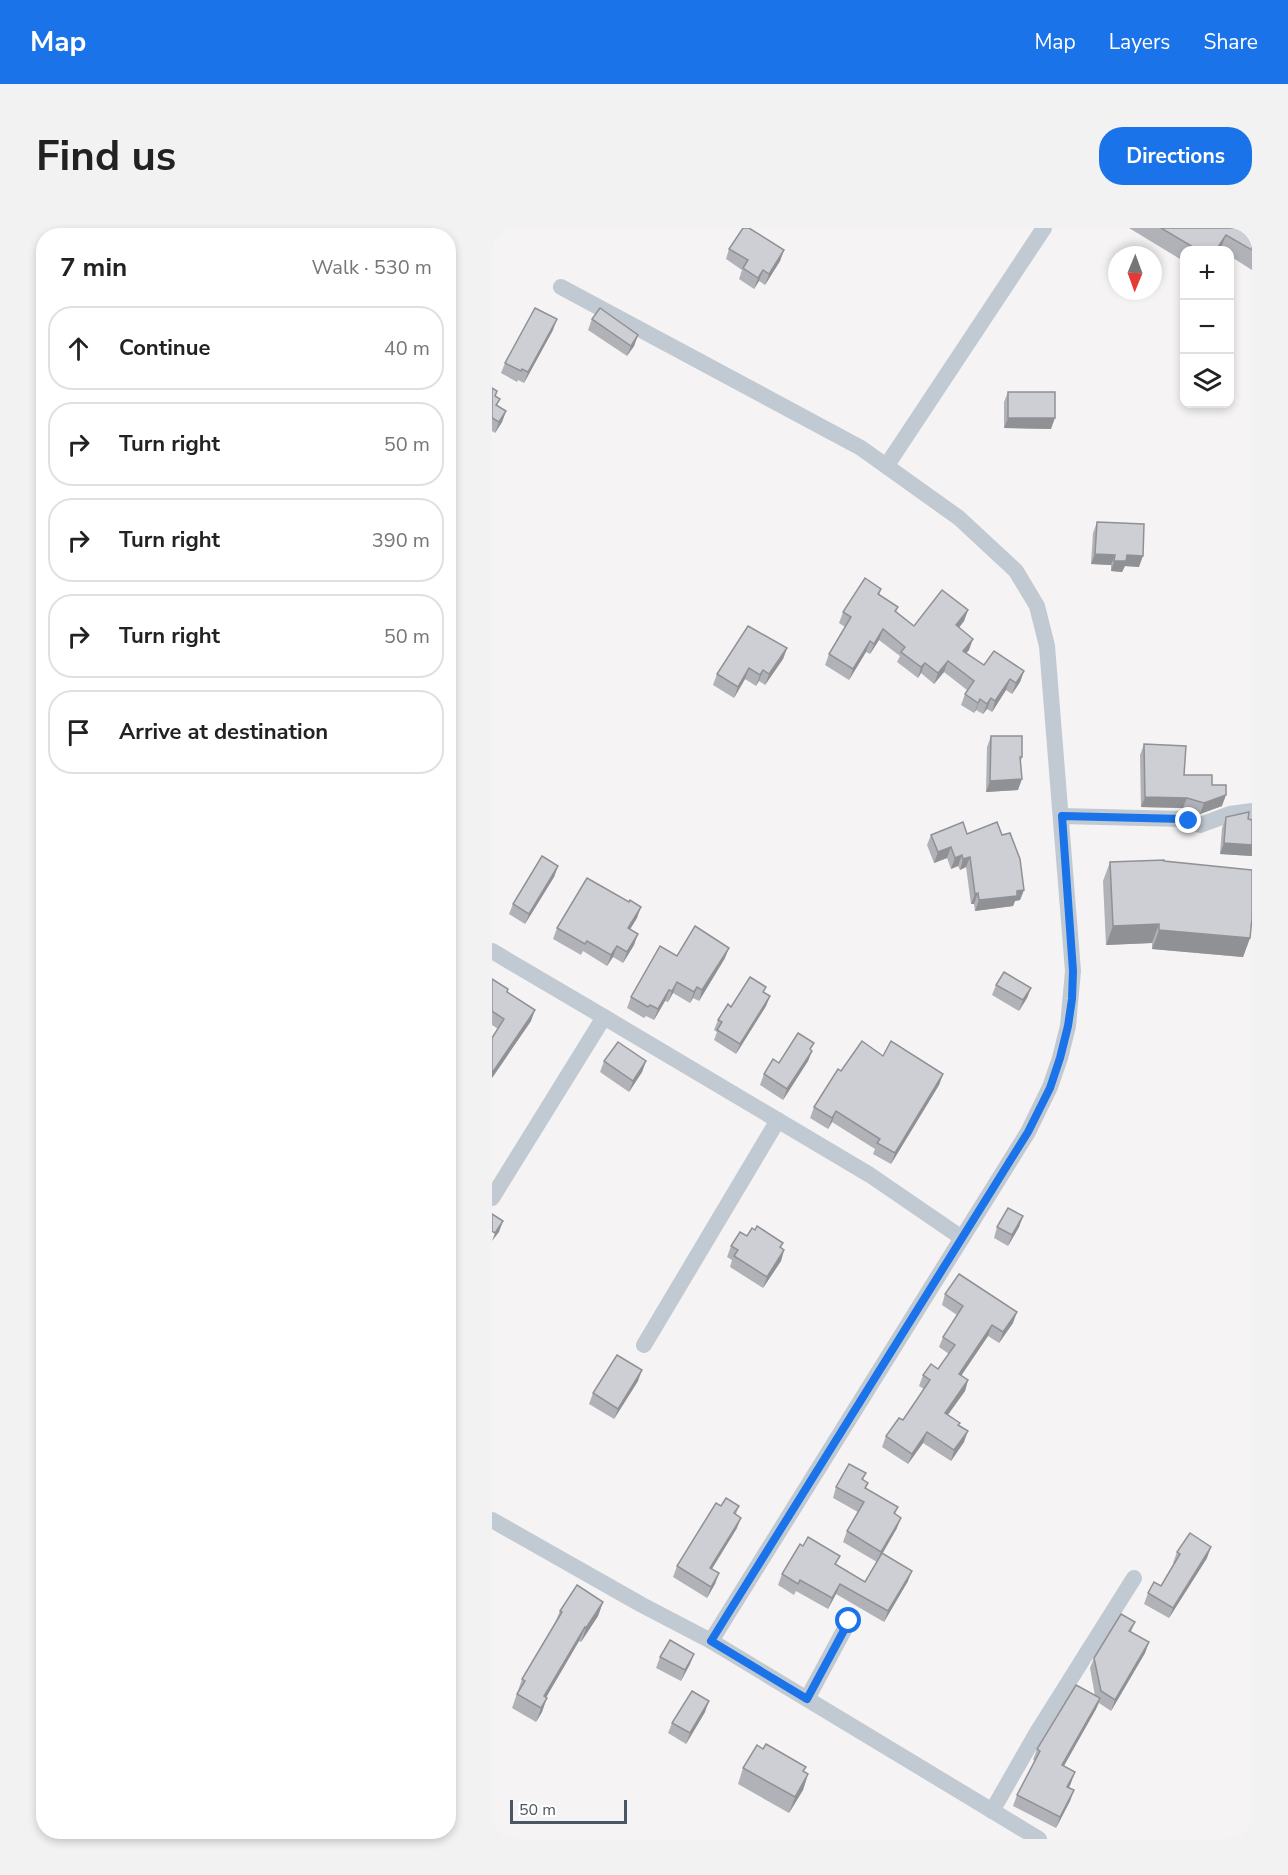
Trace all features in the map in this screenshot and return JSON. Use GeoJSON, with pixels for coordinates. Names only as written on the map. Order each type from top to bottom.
{"type":"FeatureCollection","features":[{"type":"Feature","properties":{"kind":"street"},"geometry":{"type":"LineString","coordinates":[[887,465],[1044,228]]}},
{"type":"Feature","properties":{"kind":"street"},"geometry":{"type":"LineString","coordinates":[[561,287],[861,448],[959,518],[1016,571],[1037,606],[1047,646],[1073,971],[1068,1026],[1050,1088],[1028,1132],[711,1641]]}},
{"type":"Feature","properties":{"kind":"street"},"geometry":{"type":"LineString","coordinates":[[1062,816],[1183,819],[1200,825],[1230,814],[1252,812]]}},
{"type":"Feature","properties":{"kind":"street"},"geometry":{"type":"LineString","coordinates":[[492,951],[870,1175],[962,1238]]}},
{"type":"Feature","properties":{"kind":"street"},"geometry":{"type":"LineString","coordinates":[[492,1198],[604,1017]]}},
{"type":"Feature","properties":{"kind":"street"},"geometry":{"type":"LineString","coordinates":[[644,1346],[778,1120]]}},
{"type":"Feature","properties":{"kind":"street"},"geometry":{"type":"LineString","coordinates":[[492,1520],[711,1641],[1040,1839]]}},
{"type":"Feature","properties":{"kind":"street"},"geometry":{"type":"LineString","coordinates":[[992,1811],[1036,1734],[1134,1578]]}},
{"type":"Feature","properties":{"kind":"street"},"geometry":{"type":"LineString","coordinates":[[807,1699],[849,1621]]}},
{"type":"Feature","properties":{"kind":"building"},"geometry":{"type":"Polygon","coordinates":[[[743,228],[749,228],[784,250],[769,274],[763,270],[758,278],[743,268],[748,260],[729,249],[743,228]]]}},
{"type":"Feature","properties":{"kind":"building"},"geometry":{"type":"Polygon","coordinates":[[[1161,228],[1252,228],[1252,250],[1226,235],[1219,246],[1191,246],[1161,228]]]}},
{"type":"Feature","properties":{"kind":"building"},"geometry":{"type":"Polygon","coordinates":[[[535,308],[557,319],[528,372],[522,369],[521,371],[505,363],[535,308]]]}},
{"type":"Feature","properties":{"kind":"building"},"geometry":{"type":"Polygon","coordinates":[[[600,308],[638,335],[631,346],[592,319],[600,308]]]}},
{"type":"Feature","properties":{"kind":"building"},"geometry":{"type":"Polygon","coordinates":[[[492,388],[497,391],[495,396],[500,399],[496,405],[506,411],[499,422],[492,418],[492,388]]]}},
{"type":"Feature","properties":{"kind":"building"},"geometry":{"type":"Polygon","coordinates":[[[1008,392],[1055,392],[1055,418],[1008,418],[1008,392]]]}},
{"type":"Feature","properties":{"kind":"building"},"geometry":{"type":"Polygon","coordinates":[[[1097,522],[1144,524],[1143,556],[1127,555],[1126,561],[1114,561],[1115,555],[1095,554],[1097,522]]]}},
{"type":"Feature","properties":{"kind":"building"},"geometry":{"type":"Polygon","coordinates":[[[865,578],[881,589],[878,594],[898,607],[895,611],[914,626],[942,590],[968,610],[956,625],[973,639],[963,651],[984,665],[994,651],[1024,671],[1016,683],[1010,679],[995,701],[991,698],[987,704],[980,699],[978,703],[965,694],[974,681],[948,661],[938,673],[925,663],[921,667],[901,652],[905,647],[883,629],[874,644],[870,641],[853,669],[829,654],[851,617],[843,612],[865,578]]]}},
{"type":"Feature","properties":{"kind":"building"},"geometry":{"type":"Polygon","coordinates":[[[748,626],[787,648],[769,674],[763,670],[760,675],[749,668],[738,687],[717,674],[748,626]]]}},
{"type":"Feature","properties":{"kind":"building"},"geometry":{"type":"Polygon","coordinates":[[[991,736],[1022,736],[1022,757],[1020,757],[1022,779],[990,781],[991,736]]]}},
{"type":"Feature","properties":{"kind":"building"},"geometry":{"type":"Polygon","coordinates":[[[1144,744],[1186,746],[1184,775],[1212,775],[1212,785],[1226,785],[1226,795],[1204,803],[1187,798],[1145,797],[1144,744]]]}},
{"type":"Feature","properties":{"kind":"building"},"geometry":{"type":"Polygon","coordinates":[[[1249,812],[1248,819],[1252,820],[1252,845],[1224,843],[1226,817],[1249,812]]]}},
{"type":"Feature","properties":{"kind":"building"},"geometry":{"type":"Polygon","coordinates":[[[963,822],[967,834],[997,822],[1002,835],[1010,833],[1020,859],[1024,890],[1017,891],[1017,896],[979,900],[978,893],[975,894],[970,857],[963,859],[962,855],[955,858],[951,847],[938,852],[931,835],[963,822]]]}},
{"type":"Feature","properties":{"kind":"building"},"geometry":{"type":"Polygon","coordinates":[[[542,856],[558,866],[529,914],[513,904],[542,856]]]}},
{"type":"Feature","properties":{"kind":"building"},"geometry":{"type":"Polygon","coordinates":[[[1164,860],[1252,870],[1250,938],[1159,930],[1159,924],[1113,926],[1110,862],[1164,860]]]}},
{"type":"Feature","properties":{"kind":"building"},"geometry":{"type":"Polygon","coordinates":[[[587,878],[641,907],[628,928],[638,934],[627,952],[617,946],[611,955],[557,928],[587,878]]]}},
{"type":"Feature","properties":{"kind":"building"},"geometry":{"type":"Polygon","coordinates":[[[695,926],[729,948],[702,990],[697,987],[694,992],[677,982],[672,991],[669,990],[658,1009],[650,1005],[648,1007],[631,997],[660,946],[677,956],[695,926]]]}},
{"type":"Feature","properties":{"kind":"building"},"geometry":{"type":"Polygon","coordinates":[[[1004,972],[1031,988],[1023,1000],[996,985],[1004,972]]]}},
{"type":"Feature","properties":{"kind":"building"},"geometry":{"type":"Polygon","coordinates":[[[750,977],[766,987],[763,992],[770,996],[740,1044],[717,1030],[722,1022],[718,1020],[728,1004],[731,1007],[750,977]]]}},
{"type":"Feature","properties":{"kind":"building"},"geometry":{"type":"Polygon","coordinates":[[[492,979],[535,1010],[492,1073],[492,1038],[504,1019],[492,1011],[492,979]]]}},
{"type":"Feature","properties":{"kind":"building"},"geometry":{"type":"Polygon","coordinates":[[[798,1033],[814,1043],[810,1049],[812,1051],[787,1089],[764,1074],[773,1059],[779,1063],[798,1033]]]}},
{"type":"Feature","properties":{"kind":"building"},"geometry":{"type":"Polygon","coordinates":[[[862,1041],[883,1056],[891,1041],[943,1074],[895,1153],[877,1143],[880,1139],[836,1111],[832,1118],[814,1107],[838,1069],[841,1071],[862,1041]]]}},
{"type":"Feature","properties":{"kind":"building"},"geometry":{"type":"Polygon","coordinates":[[[618,1042],[646,1061],[633,1081],[604,1061],[618,1042]]]}},
{"type":"Feature","properties":{"kind":"building"},"geometry":{"type":"Polygon","coordinates":[[[1008,1208],[1023,1216],[1012,1235],[997,1227],[1008,1208]]]}},
{"type":"Feature","properties":{"kind":"building"},"geometry":{"type":"Polygon","coordinates":[[[492,1214],[503,1221],[495,1233],[492,1231],[492,1214]]]}},
{"type":"Feature","properties":{"kind":"building"},"geometry":{"type":"Polygon","coordinates":[[[757,1226],[783,1243],[780,1247],[784,1250],[767,1277],[734,1256],[738,1250],[731,1246],[740,1232],[747,1236],[752,1228],[755,1230],[757,1226]]]}},
{"type":"Feature","properties":{"kind":"building"},"geometry":{"type":"Polygon","coordinates":[[[959,1274],[1017,1312],[1003,1332],[992,1325],[959,1374],[968,1380],[945,1413],[968,1431],[954,1450],[927,1432],[912,1454],[886,1436],[899,1418],[903,1420],[930,1380],[923,1375],[931,1364],[938,1369],[955,1345],[943,1337],[963,1306],[945,1294],[959,1274]]]}},
{"type":"Feature","properties":{"kind":"building"},"geometry":{"type":"Polygon","coordinates":[[[617,1355],[642,1370],[618,1409],[593,1393],[617,1355]]]}},
{"type":"Feature","properties":{"kind":"building"},"geometry":{"type":"Polygon","coordinates":[[[849,1464],[866,1473],[862,1479],[868,1483],[865,1488],[898,1507],[894,1513],[901,1518],[881,1552],[847,1531],[864,1502],[836,1487],[849,1464]]]}},
{"type":"Feature","properties":{"kind":"building"},"geometry":{"type":"Polygon","coordinates":[[[726,1498],[739,1506],[734,1513],[741,1518],[710,1568],[719,1573],[711,1587],[677,1566],[716,1503],[721,1506],[726,1498]]]}},
{"type":"Feature","properties":{"kind":"building"},"geometry":{"type":"Polygon","coordinates":[[[1190,1533],[1211,1547],[1173,1608],[1148,1593],[1154,1582],[1161,1586],[1180,1554],[1177,1552],[1190,1533]]]}},
{"type":"Feature","properties":{"kind":"building"},"geometry":{"type":"Polygon","coordinates":[[[808,1537],[840,1556],[835,1564],[865,1582],[882,1553],[912,1571],[888,1611],[840,1584],[832,1598],[800,1580],[798,1584],[782,1574],[800,1544],[803,1546],[808,1537]]]}},
{"type":"Feature","properties":{"kind":"building"},"geometry":{"type":"Polygon","coordinates":[[[577,1585],[603,1602],[585,1627],[544,1696],[547,1698],[541,1708],[517,1694],[525,1681],[522,1679],[577,1585]]]}},
{"type":"Feature","properties":{"kind":"building"},"geometry":{"type":"Polygon","coordinates":[[[1121,1614],[1135,1622],[1129,1631],[1149,1642],[1115,1700],[1101,1691],[1094,1658],[1121,1614]]]}},
{"type":"Feature","properties":{"kind":"building"},"geometry":{"type":"Polygon","coordinates":[[[670,1640],[694,1654],[685,1670],[660,1657],[670,1640]]]}},
{"type":"Feature","properties":{"kind":"building"},"geometry":{"type":"Polygon","coordinates":[[[1076,1685],[1100,1698],[1062,1765],[1075,1772],[1067,1787],[1074,1790],[1060,1817],[1017,1795],[1040,1751],[1037,1749],[1076,1685]]]}},
{"type":"Feature","properties":{"kind":"building"},"geometry":{"type":"Polygon","coordinates":[[[692,1691],[709,1701],[690,1733],[672,1723],[692,1691]]]}},
{"type":"Feature","properties":{"kind":"building"},"geometry":{"type":"Polygon","coordinates":[[[766,1744],[806,1767],[803,1771],[808,1774],[795,1797],[743,1768],[757,1745],[763,1749],[766,1744]]]}},
{"type":"Feature","properties":{"kind":"route"},"geometry":{"type":"LineString","coordinates":[[849,1621],[807,1699],[711,1641],[1028,1132],[1050,1088],[1068,1026],[1072,999],[1073,971],[1062,816],[1189,821]]}}]}
